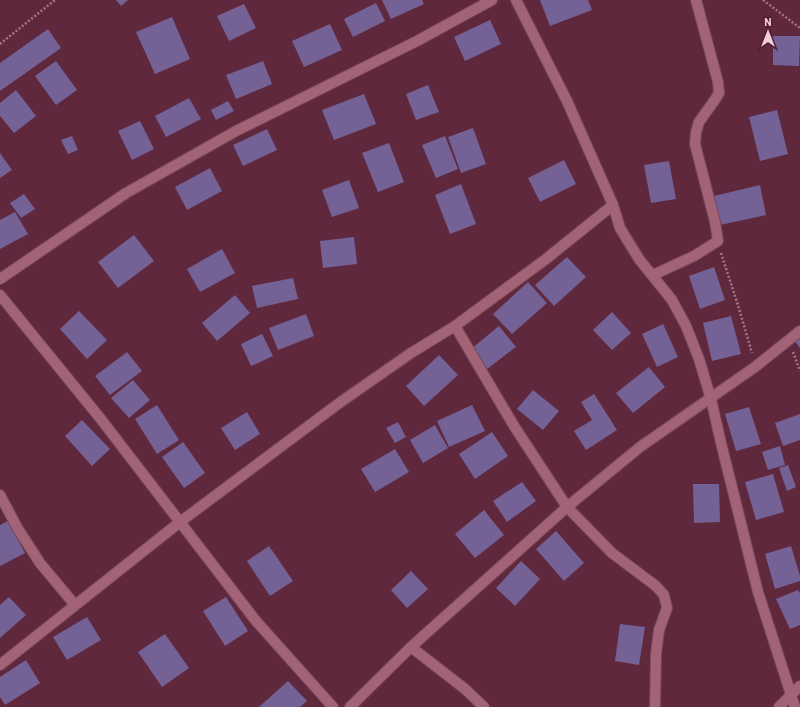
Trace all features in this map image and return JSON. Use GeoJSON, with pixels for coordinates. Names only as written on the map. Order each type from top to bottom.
{"type":"FeatureCollection","features":[{"type":"Feature","properties":{"kind":"street"},"geometry":{"type":"LineString","coordinates":[[0,279],[126,193],[236,131],[417,40],[492,0]]}},
{"type":"Feature","properties":{"kind":"street"},"geometry":{"type":"LineString","coordinates":[[516,0],[566,101],[613,205],[620,228],[639,259],[672,300],[686,326],[699,359],[711,399],[758,592],[795,707]]}},
{"type":"Feature","properties":{"kind":"street"},"geometry":{"type":"LineString","coordinates":[[653,275],[694,256],[718,241],[715,222],[695,144],[699,122],[719,92],[718,82],[696,0]]}},
{"type":"Feature","properties":{"kind":"street"},"geometry":{"type":"LineString","coordinates":[[0,665],[180,522],[342,402],[411,353],[455,326],[546,259],[613,205]]}},
{"type":"Feature","properties":{"kind":"street"},"geometry":{"type":"LineString","coordinates":[[0,295],[100,418],[256,621],[332,707]]}},
{"type":"Feature","properties":{"kind":"street"},"geometry":{"type":"LineString","coordinates":[[455,326],[514,426],[567,508],[612,553],[656,586],[664,595],[667,608],[659,630],[656,654],[655,707]]}},
{"type":"Feature","properties":{"kind":"street"},"geometry":{"type":"LineString","coordinates":[[350,707],[411,647],[567,508],[640,447],[756,367],[800,332]]}},
{"type":"Feature","properties":{"kind":"street"},"geometry":{"type":"LineString","coordinates":[[0,495],[18,529],[40,563],[75,605]]}},
{"type":"Feature","properties":{"kind":"street"},"geometry":{"type":"LineString","coordinates":[[411,647],[466,689],[484,707]]}},
{"type":"Feature","properties":{"kind":"street"},"geometry":{"type":"LineString","coordinates":[[779,707],[800,686]]}},
{"type":"Feature","properties":{"kind":"path"},"geometry":{"type":"LineString","coordinates":[[0,44],[55,0]]}},
{"type":"Feature","properties":{"kind":"path"},"geometry":{"type":"LineString","coordinates":[[763,0],[800,28]]}},
{"type":"Feature","properties":{"kind":"path"},"geometry":{"type":"LineString","coordinates":[[718,241],[756,367]]}},
{"type":"Feature","properties":{"kind":"path"},"geometry":{"type":"LineString","coordinates":[[789,340],[800,371]]}},
{"type":"Feature","properties":{"kind":"building"},"geometry":{"type":"Polygon","coordinates":[[[116,0],[128,0],[121,6],[116,0]]]}},
{"type":"Feature","properties":{"kind":"building"},"geometry":{"type":"Polygon","coordinates":[[[382,0],[422,0],[424,4],[391,19],[382,0]]]}},
{"type":"Feature","properties":{"kind":"building"},"geometry":{"type":"Polygon","coordinates":[[[540,0],[588,0],[592,10],[550,26],[540,0]]]}},
{"type":"Feature","properties":{"kind":"building"},"geometry":{"type":"Polygon","coordinates":[[[376,3],[385,21],[353,37],[344,19],[376,3]]]}},
{"type":"Feature","properties":{"kind":"building"},"geometry":{"type":"Polygon","coordinates":[[[244,4],[256,28],[229,41],[217,16],[244,4]]]}},
{"type":"Feature","properties":{"kind":"building"},"geometry":{"type":"Polygon","coordinates":[[[172,17],[190,59],[155,74],[136,32],[172,17]]]}},
{"type":"Feature","properties":{"kind":"building"},"geometry":{"type":"Polygon","coordinates":[[[490,20],[501,44],[465,61],[454,37],[490,20]]]}},
{"type":"Feature","properties":{"kind":"building"},"geometry":{"type":"Polygon","coordinates":[[[330,24],[342,50],[304,67],[292,41],[330,24]]]}},
{"type":"Feature","properties":{"kind":"building"},"geometry":{"type":"Polygon","coordinates":[[[48,29],[61,48],[0,91],[0,63],[48,29]]]}},
{"type":"Feature","properties":{"kind":"building"},"geometry":{"type":"Polygon","coordinates":[[[773,36],[800,36],[799,66],[773,65],[773,36]]]}},
{"type":"Feature","properties":{"kind":"building"},"geometry":{"type":"Polygon","coordinates":[[[56,61],[77,90],[56,105],[35,76],[56,61]]]}},
{"type":"Feature","properties":{"kind":"building"},"geometry":{"type":"Polygon","coordinates":[[[263,61],[272,84],[236,99],[226,75],[263,61]]]}},
{"type":"Feature","properties":{"kind":"building"},"geometry":{"type":"Polygon","coordinates":[[[428,85],[439,112],[416,120],[406,94],[428,85]]]}},
{"type":"Feature","properties":{"kind":"building"},"geometry":{"type":"Polygon","coordinates":[[[16,90],[36,116],[14,133],[0,116],[0,103],[16,90]]]}},
{"type":"Feature","properties":{"kind":"building"},"geometry":{"type":"Polygon","coordinates":[[[364,94],[376,124],[334,140],[322,110],[364,94]]]}},
{"type":"Feature","properties":{"kind":"building"},"geometry":{"type":"Polygon","coordinates":[[[189,98],[201,119],[166,137],[155,116],[189,98]]]}},
{"type":"Feature","properties":{"kind":"building"},"geometry":{"type":"Polygon","coordinates":[[[228,101],[234,111],[216,120],[211,110],[228,101]]]}},
{"type":"Feature","properties":{"kind":"building"},"geometry":{"type":"Polygon","coordinates":[[[777,110],[788,154],[760,161],[749,117],[777,110]]]}},
{"type":"Feature","properties":{"kind":"building"},"geometry":{"type":"Polygon","coordinates":[[[140,121],[154,149],[132,160],[118,131],[140,121]]]}},
{"type":"Feature","properties":{"kind":"building"},"geometry":{"type":"Polygon","coordinates":[[[473,128],[486,164],[461,173],[448,137],[473,128]]]}},
{"type":"Feature","properties":{"kind":"building"},"geometry":{"type":"Polygon","coordinates":[[[267,129],[277,150],[243,166],[233,145],[267,129]]]}},
{"type":"Feature","properties":{"kind":"building"},"geometry":{"type":"Polygon","coordinates":[[[72,136],[78,150],[68,154],[61,140],[72,136]]]}},
{"type":"Feature","properties":{"kind":"building"},"geometry":{"type":"Polygon","coordinates":[[[445,136],[458,169],[436,178],[422,145],[445,136]]]}},
{"type":"Feature","properties":{"kind":"building"},"geometry":{"type":"Polygon","coordinates":[[[389,143],[404,182],[378,192],[362,153],[389,143]]]}},
{"type":"Feature","properties":{"kind":"building"},"geometry":{"type":"Polygon","coordinates":[[[0,153],[12,170],[0,178],[0,153]]]}},
{"type":"Feature","properties":{"kind":"building"},"geometry":{"type":"Polygon","coordinates":[[[564,160],[576,184],[540,202],[528,178],[564,160]]]}},
{"type":"Feature","properties":{"kind":"building"},"geometry":{"type":"Polygon","coordinates":[[[669,161],[676,199],[651,203],[644,165],[669,161]]]}},
{"type":"Feature","properties":{"kind":"building"},"geometry":{"type":"Polygon","coordinates":[[[210,168],[222,191],[187,210],[175,187],[210,168]]]}},
{"type":"Feature","properties":{"kind":"building"},"geometry":{"type":"Polygon","coordinates":[[[349,180],[359,208],[332,217],[322,190],[349,180]]]}},
{"type":"Feature","properties":{"kind":"building"},"geometry":{"type":"Polygon","coordinates":[[[461,184],[476,224],[450,234],[435,195],[461,184]]]}},
{"type":"Feature","properties":{"kind":"building"},"geometry":{"type":"Polygon","coordinates":[[[760,185],[766,215],[720,225],[714,196],[760,185]]]}},
{"type":"Feature","properties":{"kind":"building"},"geometry":{"type":"Polygon","coordinates":[[[24,194],[35,209],[21,218],[10,203],[24,194]]]}},
{"type":"Feature","properties":{"kind":"building"},"geometry":{"type":"Polygon","coordinates":[[[15,212],[28,234],[0,249],[0,220],[15,212]]]}},
{"type":"Feature","properties":{"kind":"building"},"geometry":{"type":"Polygon","coordinates":[[[134,235],[154,261],[118,288],[98,262],[134,235]]]}},
{"type":"Feature","properties":{"kind":"building"},"geometry":{"type":"Polygon","coordinates":[[[354,237],[357,264],[323,268],[320,241],[354,237]]]}},
{"type":"Feature","properties":{"kind":"building"},"geometry":{"type":"Polygon","coordinates":[[[222,249],[235,273],[200,292],[187,269],[222,249]]]}},
{"type":"Feature","properties":{"kind":"building"},"geometry":{"type":"Polygon","coordinates":[[[567,257],[586,277],[554,306],[535,285],[567,257]]]}},
{"type":"Feature","properties":{"kind":"building"},"geometry":{"type":"Polygon","coordinates":[[[714,267],[725,300],[700,309],[689,276],[714,267]]]}},
{"type":"Feature","properties":{"kind":"building"},"geometry":{"type":"Polygon","coordinates":[[[293,278],[298,299],[257,308],[252,286],[293,278]]]}},
{"type":"Feature","properties":{"kind":"building"},"geometry":{"type":"Polygon","coordinates":[[[528,282],[547,303],[512,334],[493,314],[528,282]]]}},
{"type":"Feature","properties":{"kind":"building"},"geometry":{"type":"Polygon","coordinates":[[[235,295],[250,313],[217,341],[202,323],[235,295]]]}},
{"type":"Feature","properties":{"kind":"building"},"geometry":{"type":"Polygon","coordinates":[[[79,311],[107,340],[87,359],[60,329],[79,311]]]}},
{"type":"Feature","properties":{"kind":"building"},"geometry":{"type":"Polygon","coordinates":[[[612,312],[631,333],[612,350],[593,330],[612,312]]]}},
{"type":"Feature","properties":{"kind":"building"},"geometry":{"type":"Polygon","coordinates":[[[306,314],[314,336],[278,350],[269,328],[306,314]]]}},
{"type":"Feature","properties":{"kind":"building"},"geometry":{"type":"Polygon","coordinates":[[[731,316],[741,354],[712,361],[703,323],[731,316]]]}},
{"type":"Feature","properties":{"kind":"building"},"geometry":{"type":"Polygon","coordinates":[[[663,324],[678,357],[657,367],[642,334],[663,324]]]}},
{"type":"Feature","properties":{"kind":"building"},"geometry":{"type":"Polygon","coordinates":[[[499,326],[516,347],[487,369],[471,349],[499,326]]]}},
{"type":"Feature","properties":{"kind":"building"},"geometry":{"type":"Polygon","coordinates":[[[262,334],[273,356],[251,366],[241,344],[262,334]]]}},
{"type":"Feature","properties":{"kind":"building"},"geometry":{"type":"Polygon","coordinates":[[[800,336],[800,348],[794,340],[800,336]]]}},
{"type":"Feature","properties":{"kind":"building"},"geometry":{"type":"Polygon","coordinates":[[[127,352],[142,371],[110,395],[95,376],[127,352]]]}},
{"type":"Feature","properties":{"kind":"building"},"geometry":{"type":"Polygon","coordinates":[[[439,355],[458,375],[424,406],[406,386],[439,355]]]}},
{"type":"Feature","properties":{"kind":"building"},"geometry":{"type":"Polygon","coordinates":[[[649,367],[665,387],[633,413],[616,393],[649,367]]]}},
{"type":"Feature","properties":{"kind":"building"},"geometry":{"type":"Polygon","coordinates":[[[133,380],[150,400],[129,418],[111,398],[133,380]]]}},
{"type":"Feature","properties":{"kind":"building"},"geometry":{"type":"Polygon","coordinates":[[[533,390],[559,411],[543,430],[517,409],[533,390]]]}},
{"type":"Feature","properties":{"kind":"building"},"geometry":{"type":"Polygon","coordinates":[[[594,394],[617,430],[586,450],[574,431],[592,420],[581,402],[594,394]]]}},
{"type":"Feature","properties":{"kind":"building"},"geometry":{"type":"Polygon","coordinates":[[[157,405],[179,440],[157,454],[135,419],[157,405]]]}},
{"type":"Feature","properties":{"kind":"building"},"geometry":{"type":"Polygon","coordinates":[[[472,405],[485,431],[449,447],[437,421],[472,405]]]}},
{"type":"Feature","properties":{"kind":"building"},"geometry":{"type":"Polygon","coordinates":[[[749,407],[761,444],[736,451],[725,414],[749,407]]]}},
{"type":"Feature","properties":{"kind":"building"},"geometry":{"type":"Polygon","coordinates":[[[247,412],[260,434],[235,450],[221,428],[247,412]]]}},
{"type":"Feature","properties":{"kind":"building"},"geometry":{"type":"Polygon","coordinates":[[[800,414],[800,440],[783,446],[775,423],[800,414]]]}},
{"type":"Feature","properties":{"kind":"building"},"geometry":{"type":"Polygon","coordinates":[[[82,420],[110,449],[92,466],[65,436],[82,420]]]}},
{"type":"Feature","properties":{"kind":"building"},"geometry":{"type":"Polygon","coordinates":[[[398,422],[406,437],[395,443],[386,428],[398,422]]]}},
{"type":"Feature","properties":{"kind":"building"},"geometry":{"type":"Polygon","coordinates":[[[435,425],[448,448],[423,463],[410,440],[435,425]]]}},
{"type":"Feature","properties":{"kind":"building"},"geometry":{"type":"Polygon","coordinates":[[[492,432],[508,456],[475,479],[459,454],[492,432]]]}},
{"type":"Feature","properties":{"kind":"building"},"geometry":{"type":"Polygon","coordinates":[[[183,442],[205,473],[184,488],[162,457],[183,442]]]}},
{"type":"Feature","properties":{"kind":"building"},"geometry":{"type":"Polygon","coordinates":[[[780,446],[785,465],[768,470],[762,452],[780,446]]]}},
{"type":"Feature","properties":{"kind":"building"},"geometry":{"type":"Polygon","coordinates":[[[395,449],[409,472],[375,492],[361,469],[395,449]]]}},
{"type":"Feature","properties":{"kind":"building"},"geometry":{"type":"Polygon","coordinates":[[[788,465],[796,487],[787,491],[779,468],[788,465]]]}},
{"type":"Feature","properties":{"kind":"building"},"geometry":{"type":"Polygon","coordinates":[[[773,474],[784,512],[756,520],[745,482],[773,474]]]}},
{"type":"Feature","properties":{"kind":"building"},"geometry":{"type":"Polygon","coordinates":[[[522,482],[536,501],[507,522],[493,501],[522,482]]]}},
{"type":"Feature","properties":{"kind":"building"},"geometry":{"type":"Polygon","coordinates":[[[693,484],[719,484],[720,522],[694,523],[693,484]]]}},
{"type":"Feature","properties":{"kind":"building"},"geometry":{"type":"Polygon","coordinates":[[[484,510],[504,535],[475,558],[455,534],[484,510]]]}},
{"type":"Feature","properties":{"kind":"building"},"geometry":{"type":"Polygon","coordinates":[[[8,521],[25,553],[0,566],[0,525],[8,521]]]}},
{"type":"Feature","properties":{"kind":"building"},"geometry":{"type":"Polygon","coordinates":[[[556,531],[584,563],[564,581],[536,549],[556,531]]]}},
{"type":"Feature","properties":{"kind":"building"},"geometry":{"type":"Polygon","coordinates":[[[269,546],[293,581],[270,596],[247,561],[269,546]]]}},
{"type":"Feature","properties":{"kind":"building"},"geometry":{"type":"Polygon","coordinates":[[[791,546],[800,576],[800,581],[775,589],[765,554],[791,546]]]}},
{"type":"Feature","properties":{"kind":"building"},"geometry":{"type":"Polygon","coordinates":[[[521,561],[540,579],[515,606],[496,588],[521,561]]]}},
{"type":"Feature","properties":{"kind":"building"},"geometry":{"type":"Polygon","coordinates":[[[411,571],[428,589],[407,608],[391,590],[411,571]]]}},
{"type":"Feature","properties":{"kind":"building"},"geometry":{"type":"Polygon","coordinates":[[[798,590],[800,593],[800,625],[790,629],[776,599],[798,590]]]}},
{"type":"Feature","properties":{"kind":"building"},"geometry":{"type":"Polygon","coordinates":[[[9,597],[26,615],[0,638],[0,605],[9,597]]]}},
{"type":"Feature","properties":{"kind":"building"},"geometry":{"type":"Polygon","coordinates":[[[226,597],[248,631],[225,646],[203,611],[226,597]]]}},
{"type":"Feature","properties":{"kind":"building"},"geometry":{"type":"Polygon","coordinates":[[[87,617],[101,640],[67,660],[53,637],[87,617]]]}},
{"type":"Feature","properties":{"kind":"building"},"geometry":{"type":"Polygon","coordinates":[[[620,624],[645,627],[639,665],[615,661],[620,624]]]}},
{"type":"Feature","properties":{"kind":"building"},"geometry":{"type":"Polygon","coordinates":[[[165,634],[189,668],[162,687],[138,652],[165,634]]]}},
{"type":"Feature","properties":{"kind":"building"},"geometry":{"type":"Polygon","coordinates":[[[26,660],[40,683],[5,705],[0,697],[0,677],[26,660]]]}},
{"type":"Feature","properties":{"kind":"building"},"geometry":{"type":"Polygon","coordinates":[[[288,681],[307,701],[300,707],[259,707],[288,681]]]}}]}
